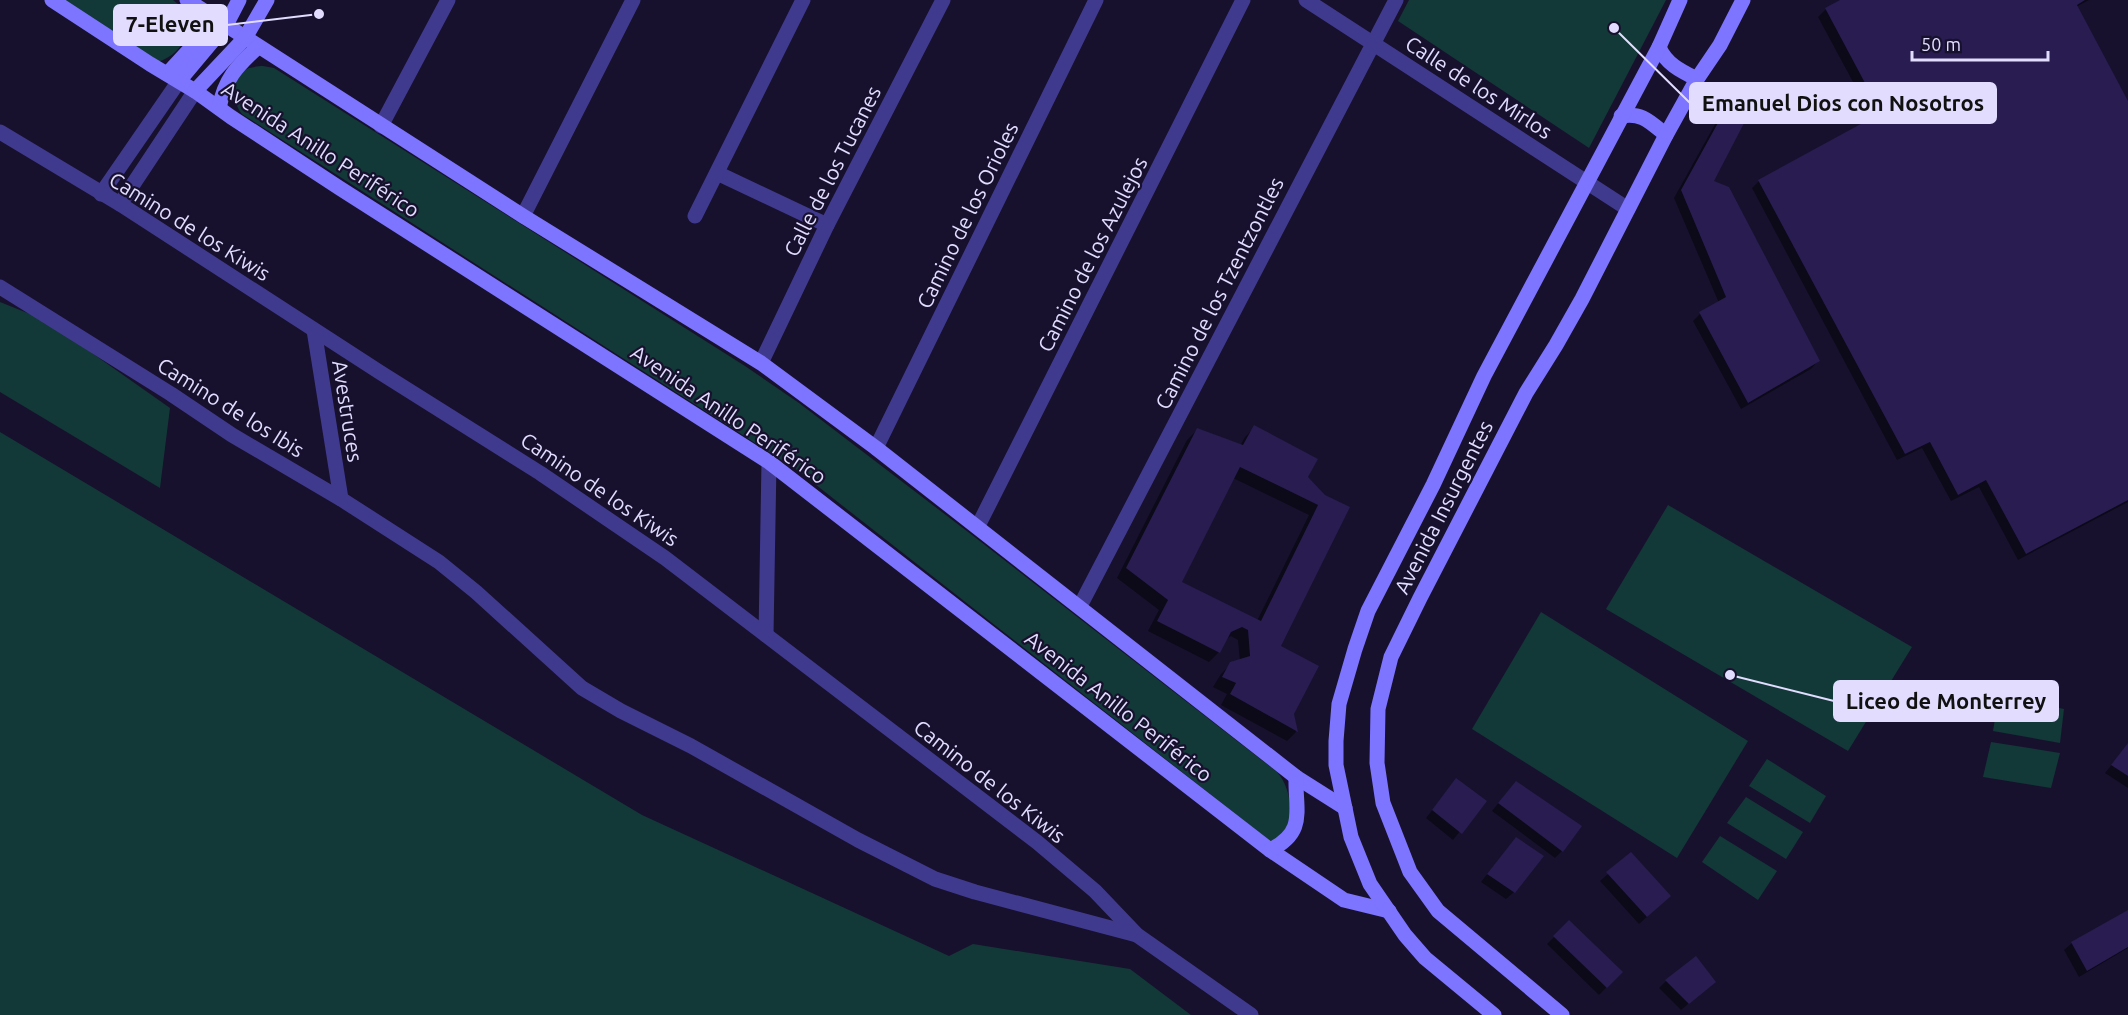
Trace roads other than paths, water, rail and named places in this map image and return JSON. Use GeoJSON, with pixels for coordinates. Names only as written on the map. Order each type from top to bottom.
{"type":"FeatureCollection","features":[{"type":"Feature","properties":{"kind":"street","name":"Avenida Anillo Periférico"},"geometry":{"type":"LineString","coordinates":[[52,0],[195,91],[341,189],[769,462],[1270,850],[1344,900],[1389,911]]}},
{"type":"Feature","properties":{"kind":"street"},"geometry":{"type":"LineString","coordinates":[[187,0],[523,216],[761,363],[978,526],[1296,777],[1345,808]]}},
{"type":"Feature","properties":{"kind":"street"},"geometry":{"type":"LineString","coordinates":[[173,77],[226,24],[239,0]]}},
{"type":"Feature","properties":{"kind":"street"},"geometry":{"type":"LineString","coordinates":[[120,204],[195,91],[244,38],[267,0]]}},
{"type":"Feature","properties":{"kind":"street"},"geometry":{"type":"LineString","coordinates":[[381,126],[448,0]]}},
{"type":"Feature","properties":{"kind":"street"},"geometry":{"type":"LineString","coordinates":[[523,216],[633,0]]}},
{"type":"Feature","properties":{"kind":"street"},"geometry":{"type":"LineString","coordinates":[[696,216],[803,0]]}},
{"type":"Feature","properties":{"kind":"street","name":"Calle de los Tucanes"},"geometry":{"type":"LineString","coordinates":[[761,363],[827,225],[943,0]]}},
{"type":"Feature","properties":{"kind":"street","name":"Camino de los Orioles"},"geometry":{"type":"LineString","coordinates":[[876,448],[1096,0]]}},
{"type":"Feature","properties":{"kind":"street","name":"Camino de los Azulejos"},"geometry":{"type":"LineString","coordinates":[[978,526],[1243,0]]}},
{"type":"Feature","properties":{"kind":"street","name":"Calle de los Mirlos"},"geometry":{"type":"LineString","coordinates":[[1306,0],[1628,209]]}},
{"type":"Feature","properties":{"kind":"street","name":"Camino de los Tzentzontles"},"geometry":{"type":"LineString","coordinates":[[1080,606],[1396,0]]}},
{"type":"Feature","properties":{"kind":"street","name":"Avenida Insurgentes"},"geometry":{"type":"LineString","coordinates":[[1494,1015],[1425,958],[1405,935],[1370,884],[1351,837],[1336,765],[1339,704],[1368,611],[1433,486],[1484,376],[1659,47],[1680,0]]}},
{"type":"Feature","properties":{"kind":"street","name":"Avenida Insurgentes"},"geometry":{"type":"LineString","coordinates":[[1562,1015],[1438,911],[1410,872],[1383,803],[1377,763],[1378,709],[1391,657],[1420,598],[1526,393],[1556,345],[1665,135],[1697,79],[1720,45],[1743,0]]}},
{"type":"Feature","properties":{"kind":"street"},"geometry":{"type":"LineString","coordinates":[[101,194],[190,49],[206,12]]}},
{"type":"Feature","properties":{"kind":"street"},"geometry":{"type":"LineString","coordinates":[[219,108],[222,93],[230,76],[258,47]]}},
{"type":"Feature","properties":{"kind":"street"},"geometry":{"type":"LineString","coordinates":[[1659,47],[1672,65],[1697,79]]}},
{"type":"Feature","properties":{"kind":"street"},"geometry":{"type":"LineString","coordinates":[[1621,116],[1640,115],[1648,119],[1665,135]]}},
{"type":"Feature","properties":{"kind":"street","name":"Camino de los Kiwis"},"geometry":{"type":"LineString","coordinates":[[2,134],[120,204],[540,473],[665,558],[1036,842],[1095,891],[1137,935],[1251,1015]]}},
{"type":"Feature","properties":{"kind":"street"},"geometry":{"type":"LineString","coordinates":[[717,173],[827,225]]}},
{"type":"Feature","properties":{"kind":"street","name":"Camino de los Ibis"},"geometry":{"type":"LineString","coordinates":[[0,287],[232,435],[341,499],[440,562]]}},
{"type":"Feature","properties":{"kind":"street","name":"Avestruces"},"geometry":{"type":"LineString","coordinates":[[314,330],[341,499]]}},
{"type":"Feature","properties":{"kind":"street"},"geometry":{"type":"LineString","coordinates":[[766,635],[769,462]]}},
{"type":"Feature","properties":{"kind":"street","name":"Camino de los Kiwis"},"geometry":{"type":"LineString","coordinates":[[440,562],[582,688],[691,746],[876,850],[935,879],[975,892],[1137,935]]}},
{"type":"Feature","properties":{"kind":"street"},"geometry":{"type":"LineString","coordinates":[[1270,850],[1289,838],[1296,823],[1296,777]]}},
{"type":"Feature","properties":{"kind":"place","name":"7-Eleven"},"geometry":{"type":"Point","coordinates":[319,14]}},
{"type":"Feature","properties":{"kind":"place","name":"Emanuel Dios con Nosotros"},"geometry":{"type":"Point","coordinates":[1614,28]}},
{"type":"Feature","properties":{"kind":"place","name":"Liceo de Monterrey"},"geometry":{"type":"Point","coordinates":[1730,675]}}]}
